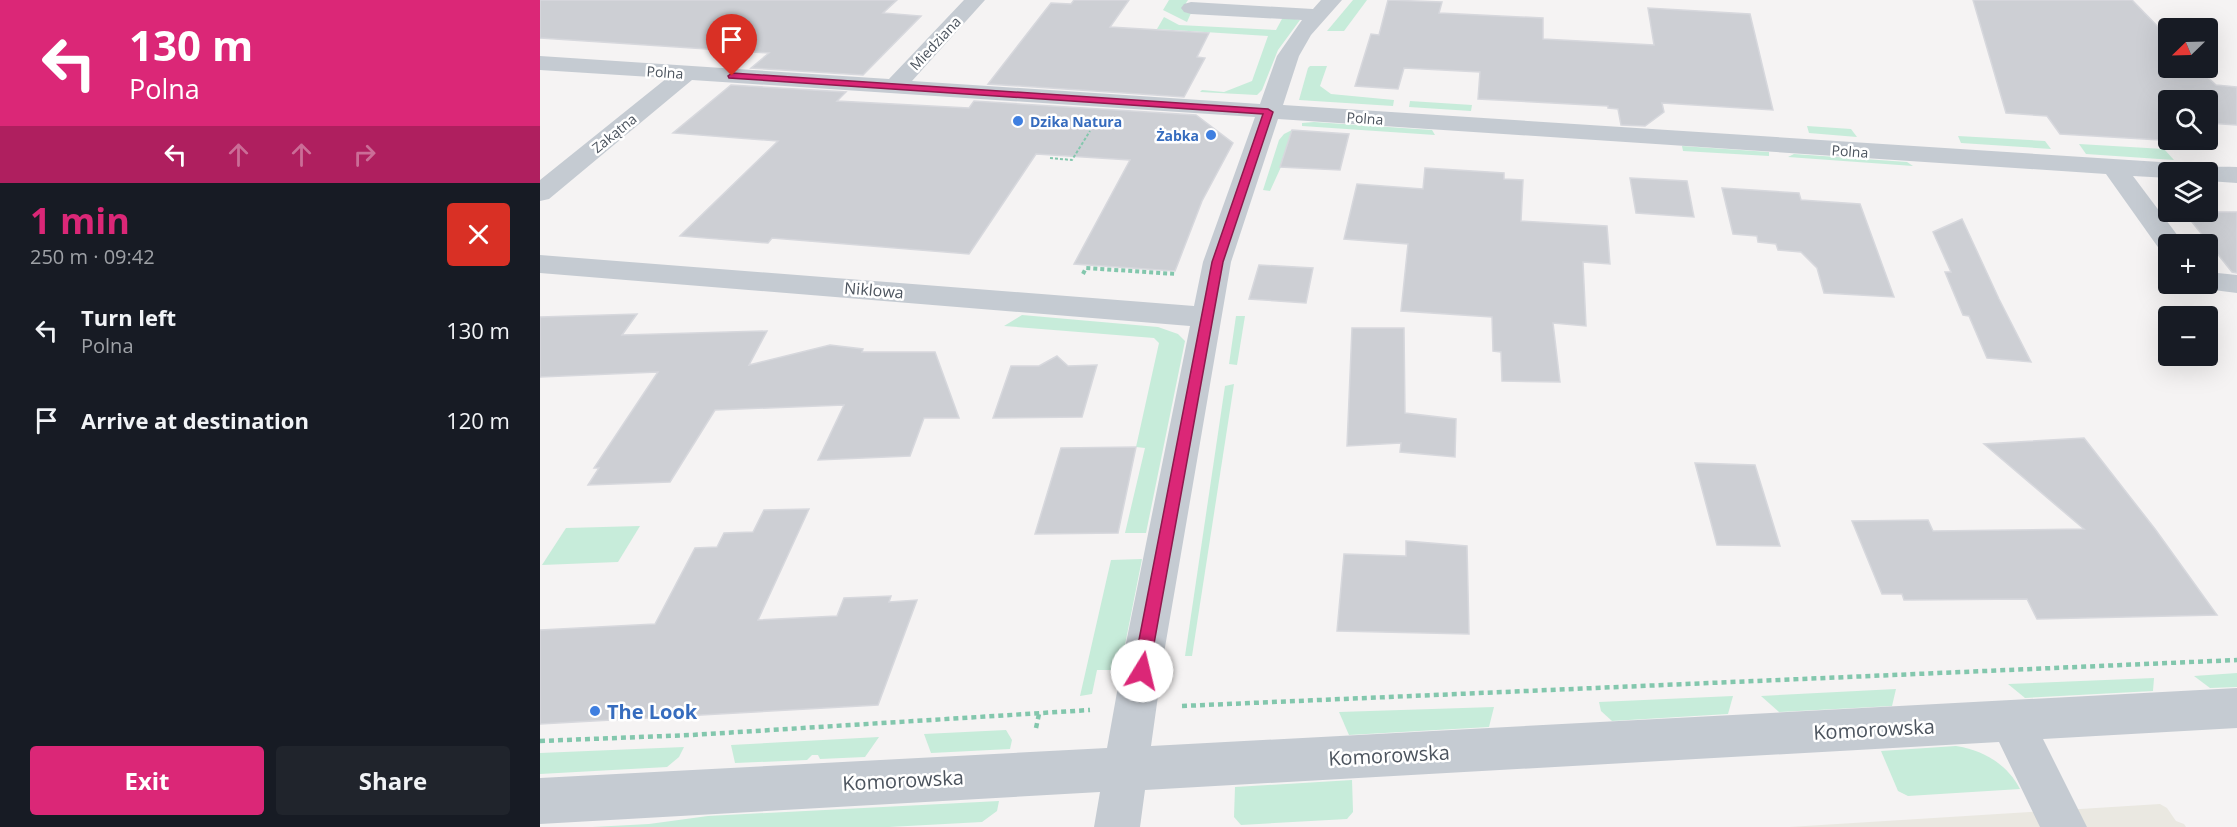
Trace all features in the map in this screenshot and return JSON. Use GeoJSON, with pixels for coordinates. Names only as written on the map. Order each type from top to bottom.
{"type":"FeatureCollection","features":[{"type":"Feature","properties":{"kind":"street","name":"Miedziana"},"geometry":{"type":"LineString","coordinates":[[894,87],[975,0]]}},
{"type":"Feature","properties":{"kind":"street"},"geometry":{"type":"LineString","coordinates":[[1117,827],[1155,595],[1209,317],[1217,262],[1288,56],[1317,15],[1332,0]]}},
{"type":"Feature","properties":{"kind":"street"},"geometry":{"type":"LineString","coordinates":[[1191,8],[1317,15]]}},
{"type":"Feature","properties":{"kind":"street","name":"Polna"},"geometry":{"type":"LineString","coordinates":[[540,63],[2158,170]]}},
{"type":"Feature","properties":{"kind":"street","name":"Zakątna"},"geometry":{"type":"LineString","coordinates":[[540,193],[687,73]]}},
{"type":"Feature","properties":{"kind":"street"},"geometry":{"type":"LineString","coordinates":[[2114,168],[2163,234]]}},
{"type":"Feature","properties":{"kind":"street"},"geometry":{"type":"LineString","coordinates":[[2218,174],[2237,175]]}},
{"type":"Feature","properties":{"kind":"street","name":"Niklowa"},"geometry":{"type":"LineString","coordinates":[[540,264],[1209,317]]}},
{"type":"Feature","properties":{"kind":"street"},"geometry":{"type":"LineString","coordinates":[[2218,283],[2237,284]]}},
{"type":"Feature","properties":{"kind":"street","name":"Komorowska"},"geometry":{"type":"LineString","coordinates":[[540,801],[2237,708]]}},
{"type":"Feature","properties":{"kind":"street"},"geometry":{"type":"LineString","coordinates":[[2011,721],[2064,827]]}},
{"type":"Feature","properties":{"kind":"path"},"geometry":{"type":"LineString","coordinates":[[1050,158],[1072,160],[1091,130]]}},
{"type":"Feature","properties":{"kind":"path"},"geometry":{"type":"LineString","coordinates":[[1078,283],[1086,268],[1180,274]]}},
{"type":"Feature","properties":{"kind":"path"},"geometry":{"type":"LineString","coordinates":[[1178,706],[2237,660]]}},
{"type":"Feature","properties":{"kind":"path"},"geometry":{"type":"LineString","coordinates":[[540,741],[702,734],[1099,709]]}},
{"type":"Feature","properties":{"kind":"shaded area"},"geometry":{"type":"Polygon","coordinates":[[[2160,804],[2167,808],[2176,821],[2186,827],[1789,827],[2160,804]]]}},
{"type":"Feature","properties":{"kind":"green space"},"geometry":{"type":"Polygon","coordinates":[[[1169,0],[1188,0],[1186,3],[1191,13],[1187,22],[1163,10],[1169,0]]]}},
{"type":"Feature","properties":{"kind":"green space"},"geometry":{"type":"Polygon","coordinates":[[[1353,0],[1367,0],[1344,31],[1327,31],[1353,0]]]}},
{"type":"Feature","properties":{"kind":"green space"},"geometry":{"type":"Polygon","coordinates":[[[1164,17],[1179,25],[1276,30],[1283,17],[1300,20],[1278,50],[1262,90],[1257,95],[1200,92],[1202,90],[1224,92],[1252,81],[1268,36],[1157,29],[1164,17]]]}},
{"type":"Feature","properties":{"kind":"green space"},"geometry":{"type":"Polygon","coordinates":[[[1310,66],[1327,66],[1320,86],[1331,94],[1394,100],[1393,106],[1299,100],[1310,66]]]}},
{"type":"Feature","properties":{"kind":"green space"},"geometry":{"type":"Polygon","coordinates":[[[1410,101],[1472,105],[1471,111],[1409,107],[1410,101]]]}},
{"type":"Feature","properties":{"kind":"green space"},"geometry":{"type":"Polygon","coordinates":[[[1302,123],[1432,130],[1435,135],[1302,126],[1302,123]]]}},
{"type":"Feature","properties":{"kind":"green space"},"geometry":{"type":"Polygon","coordinates":[[[1807,126],[1851,129],[1857,137],[1809,133],[1807,126]]]}},
{"type":"Feature","properties":{"kind":"green space"},"geometry":{"type":"Polygon","coordinates":[[[1292,130],[1298,131],[1290,135],[1281,167],[1270,191],[1263,190],[1279,140],[1292,130]]]}},
{"type":"Feature","properties":{"kind":"green space"},"geometry":{"type":"Polygon","coordinates":[[[1958,136],[2045,141],[2051,149],[1961,143],[1958,136]]]}},
{"type":"Feature","properties":{"kind":"green space"},"geometry":{"type":"Polygon","coordinates":[[[2079,144],[2158,149],[2165,150],[2174,160],[2086,154],[2079,144]]]}},
{"type":"Feature","properties":{"kind":"green space"},"geometry":{"type":"Polygon","coordinates":[[[1682,146],[1769,152],[1769,156],[1683,151],[1682,146]]]}},
{"type":"Feature","properties":{"kind":"green space"},"geometry":{"type":"Polygon","coordinates":[[[1794,154],[1907,162],[1913,166],[1788,157],[1794,154]]]}},
{"type":"Feature","properties":{"kind":"green space"},"geometry":{"type":"Polygon","coordinates":[[[1022,315],[1158,327],[1178,334],[1185,341],[1146,533],[1125,533],[1145,448],[1136,447],[1159,343],[1154,338],[1004,326],[1022,315]]]}},
{"type":"Feature","properties":{"kind":"green space"},"geometry":{"type":"Polygon","coordinates":[[[1236,316],[1245,316],[1237,365],[1229,364],[1236,316]]]}},
{"type":"Feature","properties":{"kind":"green space"},"geometry":{"type":"Polygon","coordinates":[[[1234,384],[1192,656],[1185,656],[1225,386],[1234,384]]]}},
{"type":"Feature","properties":{"kind":"green space"},"geometry":{"type":"Polygon","coordinates":[[[640,526],[618,562],[542,565],[566,528],[640,526]]]}},
{"type":"Feature","properties":{"kind":"green space"},"geometry":{"type":"Polygon","coordinates":[[[1142,559],[1120,670],[1097,670],[1092,694],[1080,696],[1111,560],[1142,559]]]}},
{"type":"Feature","properties":{"kind":"green space"},"geometry":{"type":"Polygon","coordinates":[[[2237,673],[2237,687],[2210,688],[2194,676],[2237,673]]]}},
{"type":"Feature","properties":{"kind":"green space"},"geometry":{"type":"Polygon","coordinates":[[[2154,678],[2153,691],[2025,698],[2008,684],[2154,678]]]}},
{"type":"Feature","properties":{"kind":"green space"},"geometry":{"type":"Polygon","coordinates":[[[1896,689],[1892,706],[1779,712],[1761,696],[1896,689]]]}},
{"type":"Feature","properties":{"kind":"green space"},"geometry":{"type":"Polygon","coordinates":[[[1733,696],[1728,714],[1612,721],[1601,711],[1599,702],[1733,696]]]}},
{"type":"Feature","properties":{"kind":"green space"},"geometry":{"type":"Polygon","coordinates":[[[1494,707],[1489,727],[1349,735],[1339,712],[1494,707]]]}},
{"type":"Feature","properties":{"kind":"green space"},"geometry":{"type":"Polygon","coordinates":[[[1006,730],[1012,740],[1010,749],[931,753],[924,734],[1006,730]]]}},
{"type":"Feature","properties":{"kind":"green space"},"geometry":{"type":"Polygon","coordinates":[[[879,737],[865,757],[820,759],[818,755],[812,755],[807,760],[735,763],[731,745],[879,737]]]}},
{"type":"Feature","properties":{"kind":"green space"},"geometry":{"type":"Polygon","coordinates":[[[1956,746],[1976,751],[2001,765],[2020,789],[1908,796],[1898,791],[1881,751],[1956,746]]]}},
{"type":"Feature","properties":{"kind":"green space"},"geometry":{"type":"Polygon","coordinates":[[[684,747],[679,757],[667,767],[540,774],[540,753],[684,747]]]}},
{"type":"Feature","properties":{"kind":"green space"},"geometry":{"type":"Polygon","coordinates":[[[1352,780],[1353,812],[1347,819],[1241,825],[1234,817],[1235,787],[1352,780]]]}},
{"type":"Feature","properties":{"kind":"green space"},"geometry":{"type":"Polygon","coordinates":[[[999,801],[997,811],[982,822],[889,827],[592,827],[649,824],[708,816],[999,801]]]}},
{"type":"Feature","properties":{"kind":"building"},"geometry":{"type":"Polygon","coordinates":[[[540,0],[897,0],[883,13],[921,16],[863,75],[751,68],[769,53],[540,38],[540,0]]]}},
{"type":"Feature","properties":{"kind":"building"},"geometry":{"type":"Polygon","coordinates":[[[1074,0],[1129,0],[1110,27],[1209,33],[1197,57],[1205,58],[1184,97],[988,84],[1051,3],[1071,4],[1074,0]]]}},
{"type":"Feature","properties":{"kind":"building"},"geometry":{"type":"Polygon","coordinates":[[[1388,0],[1442,2],[1439,13],[1543,18],[1543,39],[1654,45],[1648,8],[1750,14],[1773,110],[1662,103],[1664,112],[1645,126],[1621,125],[1618,109],[1608,108],[1608,106],[1478,99],[1480,72],[1404,68],[1398,89],[1355,86],[1371,34],[1379,35],[1388,0]]]}},
{"type":"Feature","properties":{"kind":"building"},"geometry":{"type":"Polygon","coordinates":[[[1973,0],[2132,0],[2158,27],[2158,78],[2209,78],[2216,85],[2237,87],[2237,125],[2218,124],[2218,90],[2158,90],[2158,140],[2060,134],[2047,116],[2006,113],[1973,0]]]}},
{"type":"Feature","properties":{"kind":"building"},"geometry":{"type":"Polygon","coordinates":[[[731,85],[846,92],[837,101],[969,108],[974,101],[1196,115],[1233,143],[1202,201],[1175,271],[1074,264],[1130,160],[1036,154],[969,254],[772,238],[768,243],[680,236],[778,141],[673,133],[731,85]]]}},
{"type":"Feature","properties":{"kind":"building"},"geometry":{"type":"Polygon","coordinates":[[[1292,130],[1349,134],[1340,170],[1280,167],[1292,130]]]}},
{"type":"Feature","properties":{"kind":"building"},"geometry":{"type":"Polygon","coordinates":[[[1425,168],[1504,173],[1504,179],[1523,180],[1521,221],[1607,226],[1610,264],[1583,262],[1586,326],[1553,323],[1560,382],[1502,381],[1501,352],[1493,351],[1492,317],[1401,311],[1408,244],[1344,239],[1357,184],[1423,189],[1425,168]]]}},
{"type":"Feature","properties":{"kind":"building"},"geometry":{"type":"Polygon","coordinates":[[[1630,178],[1687,181],[1694,217],[1636,213],[1630,178]]]}},
{"type":"Feature","properties":{"kind":"building"},"geometry":{"type":"Polygon","coordinates":[[[1722,188],[1799,193],[1801,200],[1860,204],[1894,297],[1824,293],[1817,268],[1801,252],[1778,250],[1776,244],[1758,242],[1757,236],[1733,234],[1722,188]]]}},
{"type":"Feature","properties":{"kind":"building"},"geometry":{"type":"Polygon","coordinates":[[[2218,212],[2237,212],[2237,273],[2232,272],[2218,254],[2218,234],[2202,234],[2192,222],[2218,222],[2218,212]]]}},
{"type":"Feature","properties":{"kind":"building"},"geometry":{"type":"Polygon","coordinates":[[[1962,219],[2031,362],[1987,358],[1969,316],[1963,315],[1945,272],[1951,272],[1933,232],[1962,219]]]}},
{"type":"Feature","properties":{"kind":"building"},"geometry":{"type":"Polygon","coordinates":[[[1259,265],[1313,268],[1306,303],[1249,299],[1259,265]]]}},
{"type":"Feature","properties":{"kind":"building"},"geometry":{"type":"Polygon","coordinates":[[[637,314],[622,335],[767,331],[749,365],[830,345],[863,349],[862,352],[935,352],[959,418],[924,418],[910,456],[818,460],[844,405],[715,410],[670,482],[588,485],[599,468],[594,468],[658,372],[540,377],[540,317],[637,314]]]}},
{"type":"Feature","properties":{"kind":"building"},"geometry":{"type":"Polygon","coordinates":[[[1352,328],[1404,328],[1405,413],[1456,419],[1455,457],[1400,452],[1401,443],[1347,446],[1352,328]]]}},
{"type":"Feature","properties":{"kind":"building"},"geometry":{"type":"Polygon","coordinates":[[[1057,356],[1068,366],[1097,365],[1082,417],[993,418],[1011,366],[1039,366],[1057,356]]]}},
{"type":"Feature","properties":{"kind":"building"},"geometry":{"type":"Polygon","coordinates":[[[2084,438],[2155,529],[2217,615],[2037,619],[2027,599],[1904,600],[1902,594],[1882,594],[1852,521],[1928,520],[1933,531],[2084,529],[1984,444],[2084,438]]]}},
{"type":"Feature","properties":{"kind":"building"},"geometry":{"type":"Polygon","coordinates":[[[1136,447],[1118,533],[1035,534],[1061,448],[1136,447]]]}},
{"type":"Feature","properties":{"kind":"building"},"geometry":{"type":"Polygon","coordinates":[[[1695,463],[1755,465],[1780,546],[1717,545],[1695,463]]]}},
{"type":"Feature","properties":{"kind":"building"},"geometry":{"type":"Polygon","coordinates":[[[809,509],[758,620],[837,616],[844,598],[891,596],[889,602],[917,600],[878,705],[540,724],[540,630],[655,624],[695,548],[717,547],[724,533],[753,532],[764,510],[809,509]]]}},
{"type":"Feature","properties":{"kind":"building"},"geometry":{"type":"Polygon","coordinates":[[[1406,541],[1467,546],[1469,634],[1337,631],[1344,554],[1406,556],[1406,541]]]}},
{"type":"Feature","properties":{"kind":"place","name":"Dzika Natura"},"geometry":{"type":"Point","coordinates":[1018,121]}},
{"type":"Feature","properties":{"kind":"place","name":"Żabka"},"geometry":{"type":"Point","coordinates":[1211,135]}},
{"type":"Feature","properties":{"kind":"place","name":"The Look"},"geometry":{"type":"Point","coordinates":[595,711]}},
{"type":"Feature","properties":{"kind":"route"},"geometry":{"type":"LineString","coordinates":[[732,76],[1268,112],[1217,262],[1209,317],[1142,671]]}}]}
